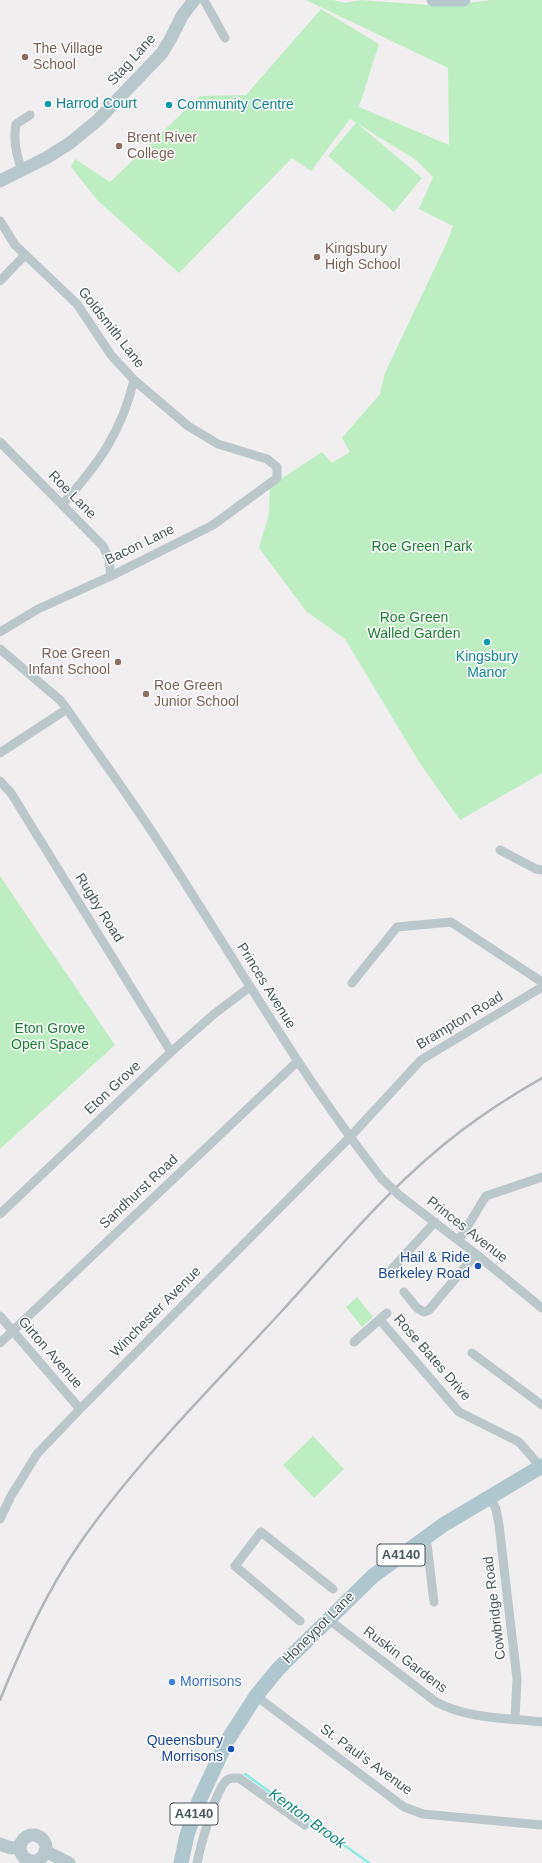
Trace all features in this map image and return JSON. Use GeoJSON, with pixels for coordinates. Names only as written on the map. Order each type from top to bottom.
{"type":"FeatureCollection","features":[{"type":"Feature","properties":{"kind":"main road","name":"Honeypot Lane"},"geometry":{"type":"LineString","coordinates":[[181,1863],[186,1835],[227,1741],[256,1696],[279,1668],[373,1576],[426,1536],[489,1496],[541,1466]]}},
{"type":"Feature","properties":{"kind":"street","name":"Stag Lane"},"geometry":{"type":"LineString","coordinates":[[0,181],[70,143],[98,120],[162,53],[172,38],[182,16],[194,0]]}},
{"type":"Feature","properties":{"kind":"street"},"geometry":{"type":"LineString","coordinates":[[204,0],[225,38]]}},
{"type":"Feature","properties":{"kind":"street"},"geometry":{"type":"LineString","coordinates":[[433,0],[464,0]]}},
{"type":"Feature","properties":{"kind":"street"},"geometry":{"type":"LineString","coordinates":[[22,170],[15,153],[16,142],[14,132],[16,124],[30,115]]}},
{"type":"Feature","properties":{"kind":"street","name":"Goldsmith Lane"},"geometry":{"type":"LineString","coordinates":[[0,221],[15,245],[77,304],[111,355],[134,380],[188,426],[218,444],[266,459],[277,467]]}},
{"type":"Feature","properties":{"kind":"street"},"geometry":{"type":"LineString","coordinates":[[0,281],[25,255]]}},
{"type":"Feature","properties":{"kind":"street"},"geometry":{"type":"LineString","coordinates":[[62,505],[90,474],[115,434],[128,402],[134,380]]}},
{"type":"Feature","properties":{"kind":"street","name":"Roe Lane"},"geometry":{"type":"LineString","coordinates":[[0,442],[104,546],[109,559],[111,576]]}},
{"type":"Feature","properties":{"kind":"street","name":"Bacon Lane"},"geometry":{"type":"LineString","coordinates":[[0,632],[38,608],[111,576],[213,525],[277,478],[277,467]]}},
{"type":"Feature","properties":{"kind":"street","name":"Princes Avenue"},"geometry":{"type":"LineString","coordinates":[[0,649],[60,700],[67,709],[158,841],[298,1061],[350,1137],[382,1179],[399,1195],[459,1240],[542,1308]]}},
{"type":"Feature","properties":{"kind":"street"},"geometry":{"type":"LineString","coordinates":[[0,753],[67,709]]}},
{"type":"Feature","properties":{"kind":"street","name":"Rugby Road"},"geometry":{"type":"LineString","coordinates":[[0,781],[11,793],[171,1052]]}},
{"type":"Feature","properties":{"kind":"street"},"geometry":{"type":"LineString","coordinates":[[500,850],[536,869],[542,870]]}},
{"type":"Feature","properties":{"kind":"street"},"geometry":{"type":"LineString","coordinates":[[352,983],[397,927],[451,922],[542,982]]}},
{"type":"Feature","properties":{"kind":"street","name":"Eton Grove"},"geometry":{"type":"LineString","coordinates":[[0,1214],[171,1052],[214,1014],[250,987]]}},
{"type":"Feature","properties":{"kind":"street","name":"Brampton Road"},"geometry":{"type":"LineString","coordinates":[[350,1137],[421,1060],[542,987]]}},
{"type":"Feature","properties":{"kind":"street","name":"Sandhurst Road"},"geometry":{"type":"LineString","coordinates":[[0,1343],[298,1061]]}},
{"type":"Feature","properties":{"kind":"street","name":"Winchester Avenue"},"geometry":{"type":"LineString","coordinates":[[0,1519],[11,1496],[37,1454],[350,1137]]}},
{"type":"Feature","properties":{"kind":"street"},"geometry":{"type":"LineString","coordinates":[[459,1240],[486,1196],[542,1177]]}},
{"type":"Feature","properties":{"kind":"street"},"geometry":{"type":"LineString","coordinates":[[390,1271],[435,1222]]}},
{"type":"Feature","properties":{"kind":"street"},"geometry":{"type":"LineString","coordinates":[[404,1292],[417,1308],[424,1312],[429,1310],[476,1254]]}},
{"type":"Feature","properties":{"kind":"street","name":"Girton Avenue"},"geometry":{"type":"LineString","coordinates":[[0,1316],[80,1409]]}},
{"type":"Feature","properties":{"kind":"street","name":"Rose Bates Drive"},"geometry":{"type":"LineString","coordinates":[[354,1342],[384,1317],[459,1412],[519,1442],[541,1466]]}},
{"type":"Feature","properties":{"kind":"street"},"geometry":{"type":"LineString","coordinates":[[472,1353],[542,1405]]}},
{"type":"Feature","properties":{"kind":"street","name":"Cowbridge Road"},"geometry":{"type":"LineString","coordinates":[[489,1496],[496,1510],[499,1525],[516,1673],[515,1718]]}},
{"type":"Feature","properties":{"kind":"street"},"geometry":{"type":"LineString","coordinates":[[300,1621],[235,1566],[262,1532],[333,1589]]}},
{"type":"Feature","properties":{"kind":"street"},"geometry":{"type":"LineString","coordinates":[[426,1536],[434,1602]]}},
{"type":"Feature","properties":{"kind":"street","name":"Ruskin Gardens"},"geometry":{"type":"LineString","coordinates":[[328,1619],[436,1702],[449,1709],[466,1714],[542,1722]]}},
{"type":"Feature","properties":{"kind":"street","name":"St. Paul's Avenue"},"geometry":{"type":"LineString","coordinates":[[256,1696],[404,1807],[423,1814],[542,1825]]}},
{"type":"Feature","properties":{"kind":"street"},"geometry":{"type":"LineString","coordinates":[[197,1863],[200,1848],[219,1793],[226,1780],[239,1778],[305,1825]]}},
{"type":"Feature","properties":{"kind":"street"},"geometry":{"type":"LineString","coordinates":[[34,1835],[42,1839],[45,1851],[37,1860],[28,1861],[23,1856],[20,1847],[26,1836],[34,1835]]}},
{"type":"Feature","properties":{"kind":"street"},"geometry":{"type":"LineString","coordinates":[[0,1844],[11,1848],[20,1847]]}},
{"type":"Feature","properties":{"kind":"street"},"geometry":{"type":"LineString","coordinates":[[45,1851],[69,1863]]}},
{"type":"Feature","properties":{"kind":"green space","name":"Roe Green Park"},"geometry":{"type":"Polygon","coordinates":[[[306,0],[333,0],[345,3],[361,0],[442,6],[491,0],[542,0],[542,773],[460,820],[419,762],[345,639],[306,611],[259,548],[269,513],[270,486],[322,452],[332,463],[350,452],[342,438],[380,394],[385,373],[447,242],[453,226],[419,209],[433,177],[416,160],[358,124],[422,178],[394,212],[328,156],[356,123],[350,119],[311,171],[292,158],[179,273],[98,201],[71,167],[75,159],[110,182],[200,96],[246,95],[321,9],[379,44],[359,107],[449,145],[448,68],[306,0]]]}},
{"type":"Feature","properties":{"kind":"green space","name":"Eton Grove Open Space"},"geometry":{"type":"Polygon","coordinates":[[[0,876],[115,1045],[0,1149],[0,876]]]}},
{"type":"Feature","properties":{"kind":"green space"},"geometry":{"type":"Polygon","coordinates":[[[357,1297],[373,1317],[362,1327],[346,1307],[357,1297]]]}},
{"type":"Feature","properties":{"kind":"green space"},"geometry":{"type":"Polygon","coordinates":[[[313,1436],[344,1469],[314,1498],[283,1465],[313,1436]]]}},
{"type":"Feature","properties":{"kind":"waterway","name":"Kenton Brook"},"geometry":{"type":"LineString","coordinates":[[245,1774],[369,1863]]}},
{"type":"Feature","properties":{"kind":"railway"},"geometry":{"type":"LineString","coordinates":[[0,1700],[17,1660],[46,1600],[80,1543],[126,1482],[176,1424],[281,1312],[367,1217],[412,1172],[471,1124],[521,1090],[542,1078]]}},
{"type":"Feature","properties":{"kind":"place","name":"The Village School"},"geometry":{"type":"Point","coordinates":[25,57]}},
{"type":"Feature","properties":{"kind":"place","name":"Harrod Court"},"geometry":{"type":"Point","coordinates":[48,104]}},
{"type":"Feature","properties":{"kind":"place","name":"Community Centre"},"geometry":{"type":"Point","coordinates":[169,105]}},
{"type":"Feature","properties":{"kind":"place","name":"Brent River College"},"geometry":{"type":"Point","coordinates":[119,146]}},
{"type":"Feature","properties":{"kind":"place","name":"Kingsbury High School"},"geometry":{"type":"Point","coordinates":[317,257]}},
{"type":"Feature","properties":{"kind":"place","name":"Kingsbury Manor"},"geometry":{"type":"Point","coordinates":[487,642]}},
{"type":"Feature","properties":{"kind":"place","name":"Roe Green Infant School"},"geometry":{"type":"Point","coordinates":[118,662]}},
{"type":"Feature","properties":{"kind":"place","name":"Roe Green Junior School"},"geometry":{"type":"Point","coordinates":[146,694]}},
{"type":"Feature","properties":{"kind":"place","name":"Hail & Ride Berkeley Road"},"geometry":{"type":"Point","coordinates":[478,1266]}},
{"type":"Feature","properties":{"kind":"place","name":"Morrisons"},"geometry":{"type":"Point","coordinates":[172,1682]}},
{"type":"Feature","properties":{"kind":"place","name":"Queensbury Morrisons"},"geometry":{"type":"Point","coordinates":[231,1749]}},
{"type":"Feature","properties":{"kind":"park label","name":"Roe Green Walled Garden"},"geometry":{"type":"Point","coordinates":[414,626]}}]}
